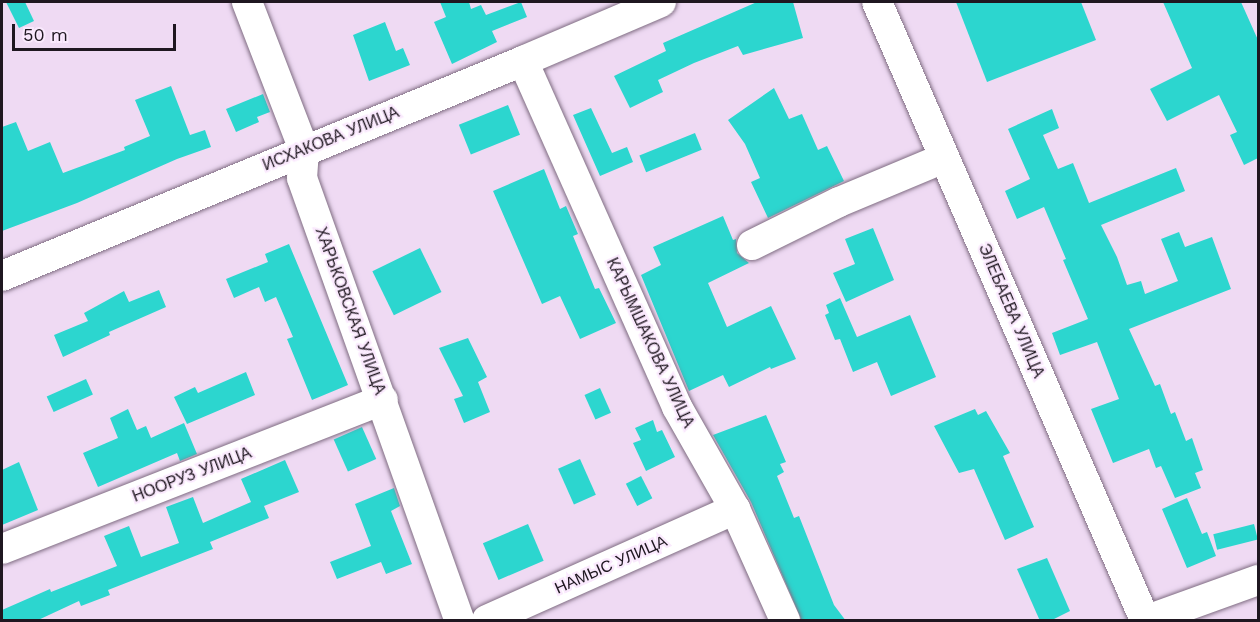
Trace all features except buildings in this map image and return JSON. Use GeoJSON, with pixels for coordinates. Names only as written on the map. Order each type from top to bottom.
{"type":"FeatureCollection","features":[{"type":"Feature","properties":{"kind":"street","name":"ХАРЬКОВСКАЯ УЛИЦА"},"geometry":{"type":"LineString","coordinates":[[247,2],[304,150],[302,178],[459,621]]}},
{"type":"Feature","properties":{"kind":"street","name":"ИСХАКОВА УЛИЦА"},"geometry":{"type":"LineString","coordinates":[[2,276],[661,2]]}},
{"type":"Feature","properties":{"kind":"street","name":"ЭЛЕБАЕВА УЛИЦА"},"geometry":{"type":"LineString","coordinates":[[877,2],[1146,621]]}},
{"type":"Feature","properties":{"kind":"street","name":"КАРЫМШАКОВА УЛИЦА"},"geometry":{"type":"LineString","coordinates":[[523,61],[677,407],[735,509],[785,621]]}},
{"type":"Feature","properties":{"kind":"street"},"geometry":{"type":"LineString","coordinates":[[752,245],[839,202],[944,158]]}},
{"type":"Feature","properties":{"kind":"street","name":"НООРУЗ УЛИЦА"},"geometry":{"type":"LineString","coordinates":[[2,549],[382,400]]}},
{"type":"Feature","properties":{"kind":"street","name":"НАМЫС УЛИЦА"},"geometry":{"type":"LineString","coordinates":[[487,621],[735,509]]}},
{"type":"Feature","properties":{"kind":"street"},"geometry":{"type":"LineString","coordinates":[[1146,621],[1258,580]]}}]}
